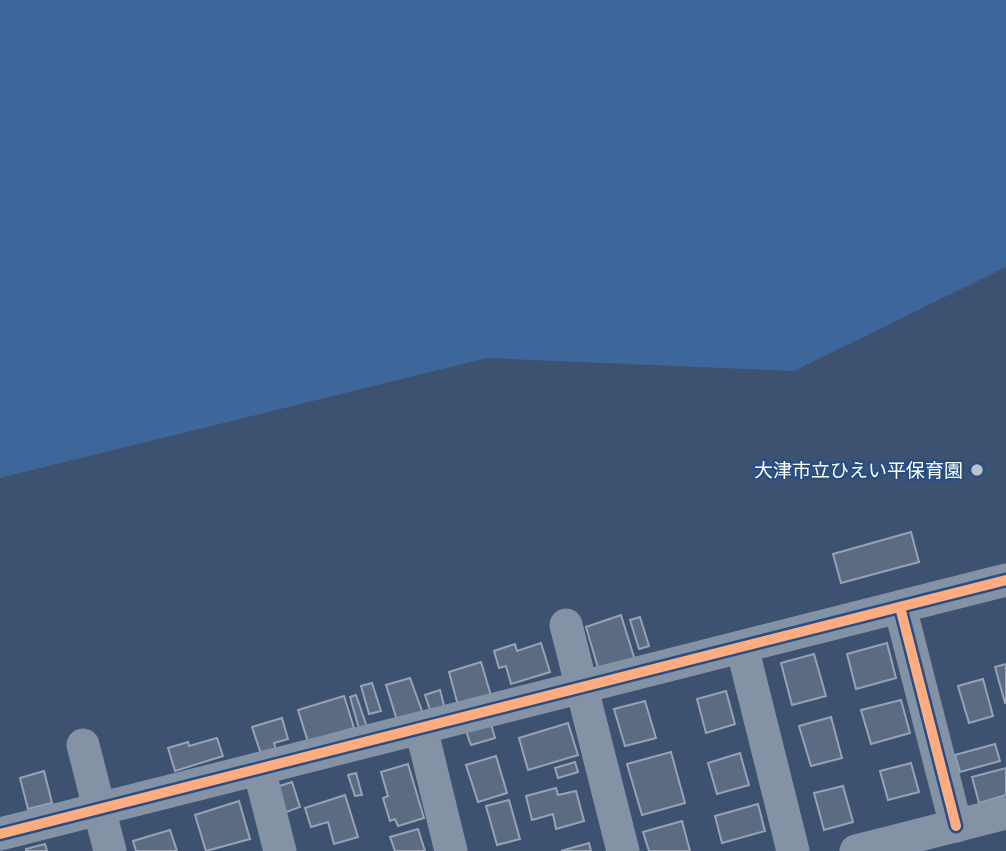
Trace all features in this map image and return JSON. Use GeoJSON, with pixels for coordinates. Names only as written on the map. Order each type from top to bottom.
{"type":"FeatureCollection","features":[{"type":"Feature","properties":{"kind":"street"},"geometry":{"type":"LineString","coordinates":[[0,834],[1006,580]]}},
{"type":"Feature","properties":{"kind":"street"},"geometry":{"type":"LineString","coordinates":[[900,607],[956,826]]}},
{"type":"Feature","properties":{"kind":"street"},"geometry":{"type":"LineString","coordinates":[[566,625],[623,851]]}},
{"type":"Feature","properties":{"kind":"street"},"geometry":{"type":"LineString","coordinates":[[742,647],[793,851]]}},
{"type":"Feature","properties":{"kind":"street"},"geometry":{"type":"LineString","coordinates":[[421,728],[451,851]]}},
{"type":"Feature","properties":{"kind":"street"},"geometry":{"type":"LineString","coordinates":[[83,745],[110,851]]}},
{"type":"Feature","properties":{"kind":"street"},"geometry":{"type":"LineString","coordinates":[[259,769],[280,851]]}},
{"type":"Feature","properties":{"kind":"street"},"geometry":{"type":"LineString","coordinates":[[856,851],[1006,813]]}},
{"type":"Feature","properties":{"kind":"shaded area"},"geometry":{"type":"Polygon","coordinates":[[[0,0],[1006,0],[1006,267],[794,371],[487,358],[0,478],[0,0]]]}},
{"type":"Feature","properties":{"kind":"building"},"geometry":{"type":"Polygon","coordinates":[[[911,532],[919,562],[841,583],[833,554],[911,532]]]}},
{"type":"Feature","properties":{"kind":"building"},"geometry":{"type":"Polygon","coordinates":[[[621,615],[637,667],[601,678],[586,627],[621,615]]]}},
{"type":"Feature","properties":{"kind":"building"},"geometry":{"type":"Polygon","coordinates":[[[640,617],[649,646],[639,649],[630,620],[640,617]]]}},
{"type":"Feature","properties":{"kind":"building"},"geometry":{"type":"Polygon","coordinates":[[[541,643],[550,672],[511,684],[506,666],[499,668],[494,651],[515,644],[517,651],[541,643]]]}},
{"type":"Feature","properties":{"kind":"building"},"geometry":{"type":"Polygon","coordinates":[[[887,643],[896,678],[856,689],[847,654],[887,643]]]}},
{"type":"Feature","properties":{"kind":"building"},"geometry":{"type":"Polygon","coordinates":[[[814,654],[826,696],[792,705],[781,663],[814,654]]]}},
{"type":"Feature","properties":{"kind":"building"},"geometry":{"type":"Polygon","coordinates":[[[481,662],[492,699],[459,709],[449,672],[481,662]]]}},
{"type":"Feature","properties":{"kind":"building"},"geometry":{"type":"Polygon","coordinates":[[[1006,664],[1006,703],[1005,703],[995,667],[1006,664]]]}},
{"type":"Feature","properties":{"kind":"building"},"geometry":{"type":"Polygon","coordinates":[[[410,678],[426,722],[400,730],[386,685],[410,678]]]}},
{"type":"Feature","properties":{"kind":"building"},"geometry":{"type":"Polygon","coordinates":[[[983,679],[993,716],[969,723],[958,686],[983,679]]]}},
{"type":"Feature","properties":{"kind":"building"},"geometry":{"type":"Polygon","coordinates":[[[372,683],[381,711],[369,714],[361,686],[372,683]]]}},
{"type":"Feature","properties":{"kind":"building"},"geometry":{"type":"Polygon","coordinates":[[[440,690],[445,709],[431,713],[425,695],[440,690]]]}},
{"type":"Feature","properties":{"kind":"building"},"geometry":{"type":"Polygon","coordinates":[[[726,691],[735,724],[706,733],[697,699],[726,691]]]}},
{"type":"Feature","properties":{"kind":"building"},"geometry":{"type":"Polygon","coordinates":[[[356,695],[368,730],[360,732],[350,697],[356,695]]]}},
{"type":"Feature","properties":{"kind":"building"},"geometry":{"type":"Polygon","coordinates":[[[344,696],[354,728],[308,742],[298,710],[344,696]]]}},
{"type":"Feature","properties":{"kind":"building"},"geometry":{"type":"Polygon","coordinates":[[[901,700],[910,733],[871,744],[861,710],[901,700]]]}},
{"type":"Feature","properties":{"kind":"building"},"geometry":{"type":"Polygon","coordinates":[[[645,701],[656,738],[625,746],[614,709],[645,701]]]}},
{"type":"Feature","properties":{"kind":"building"},"geometry":{"type":"Polygon","coordinates":[[[831,717],[842,758],[811,766],[799,726],[831,717]]]}},
{"type":"Feature","properties":{"kind":"building"},"geometry":{"type":"Polygon","coordinates":[[[282,718],[288,739],[274,743],[277,753],[262,757],[252,727],[282,718]]]}},
{"type":"Feature","properties":{"kind":"building"},"geometry":{"type":"Polygon","coordinates":[[[568,723],[578,755],[528,770],[519,738],[568,723]]]}},
{"type":"Feature","properties":{"kind":"building"},"geometry":{"type":"Polygon","coordinates":[[[491,724],[495,738],[471,745],[466,731],[491,724]]]}},
{"type":"Feature","properties":{"kind":"building"},"geometry":{"type":"Polygon","coordinates":[[[217,738],[223,756],[175,771],[168,748],[188,742],[189,746],[217,738]]]}},
{"type":"Feature","properties":{"kind":"building"},"geometry":{"type":"Polygon","coordinates":[[[995,744],[1000,761],[960,772],[955,755],[995,744]]]}},
{"type":"Feature","properties":{"kind":"building"},"geometry":{"type":"Polygon","coordinates":[[[671,752],[685,803],[642,815],[627,764],[671,752]]]}},
{"type":"Feature","properties":{"kind":"building"},"geometry":{"type":"Polygon","coordinates":[[[740,753],[749,785],[717,794],[708,763],[740,753]]]}},
{"type":"Feature","properties":{"kind":"building"},"geometry":{"type":"Polygon","coordinates":[[[496,756],[507,793],[478,802],[466,765],[496,756]]]}},
{"type":"Feature","properties":{"kind":"building"},"geometry":{"type":"Polygon","coordinates":[[[575,762],[578,772],[558,778],[555,768],[575,762]]]}},
{"type":"Feature","properties":{"kind":"building"},"geometry":{"type":"Polygon","coordinates":[[[911,763],[919,792],[888,800],[880,771],[911,763]]]}},
{"type":"Feature","properties":{"kind":"building"},"geometry":{"type":"Polygon","coordinates":[[[408,764],[424,818],[398,826],[395,819],[390,821],[383,798],[388,796],[381,772],[408,764]]]}},
{"type":"Feature","properties":{"kind":"building"},"geometry":{"type":"Polygon","coordinates":[[[1006,768],[1006,795],[979,803],[972,777],[1006,768]]]}},
{"type":"Feature","properties":{"kind":"building"},"geometry":{"type":"Polygon","coordinates":[[[44,771],[52,803],[28,809],[20,778],[44,771]]]}},
{"type":"Feature","properties":{"kind":"building"},"geometry":{"type":"Polygon","coordinates":[[[356,773],[362,795],[355,796],[348,775],[356,773]]]}},
{"type":"Feature","properties":{"kind":"building"},"geometry":{"type":"Polygon","coordinates":[[[292,782],[300,807],[281,814],[273,788],[292,782]]]}},
{"type":"Feature","properties":{"kind":"building"},"geometry":{"type":"Polygon","coordinates":[[[843,786],[853,822],[824,830],[814,793],[843,786]]]}},
{"type":"Feature","properties":{"kind":"building"},"geometry":{"type":"Polygon","coordinates":[[[556,788],[558,795],[576,791],[584,821],[556,829],[553,814],[532,820],[526,796],[556,788]]]}},
{"type":"Feature","properties":{"kind":"building"},"geometry":{"type":"Polygon","coordinates":[[[345,795],[358,837],[334,844],[328,822],[311,827],[305,808],[345,795]]]}},
{"type":"Feature","properties":{"kind":"building"},"geometry":{"type":"Polygon","coordinates":[[[509,800],[520,839],[497,845],[486,806],[509,800]]]}},
{"type":"Feature","properties":{"kind":"building"},"geometry":{"type":"Polygon","coordinates":[[[239,801],[250,839],[206,851],[195,815],[239,801]]]}},
{"type":"Feature","properties":{"kind":"building"},"geometry":{"type":"Polygon","coordinates":[[[758,804],[765,831],[722,843],[715,816],[758,804]]]}},
{"type":"Feature","properties":{"kind":"building"},"geometry":{"type":"Polygon","coordinates":[[[682,821],[690,851],[649,851],[643,832],[682,821]]]}},
{"type":"Feature","properties":{"kind":"building"},"geometry":{"type":"Polygon","coordinates":[[[418,829],[425,851],[395,851],[390,837],[418,829]]]}},
{"type":"Feature","properties":{"kind":"building"},"geometry":{"type":"Polygon","coordinates":[[[170,830],[177,851],[136,851],[133,841],[170,830]]]}},
{"type":"Feature","properties":{"kind":"building"},"geometry":{"type":"Polygon","coordinates":[[[589,843],[591,851],[561,851],[589,843]]]}},
{"type":"Feature","properties":{"kind":"building"},"geometry":{"type":"Polygon","coordinates":[[[45,844],[47,851],[26,851],[26,849],[45,844]]]}},
{"type":"Feature","properties":{"kind":"cycle path"},"geometry":{"type":"LineString","coordinates":[[0,834],[1006,580]]}},
{"type":"Feature","properties":{"kind":"cycle path"},"geometry":{"type":"LineString","coordinates":[[900,607],[956,826]]}},
{"type":"Feature","properties":{"kind":"place","name":"大津市立ひえい平保育園"},"geometry":{"type":"Point","coordinates":[977,470]}}]}
